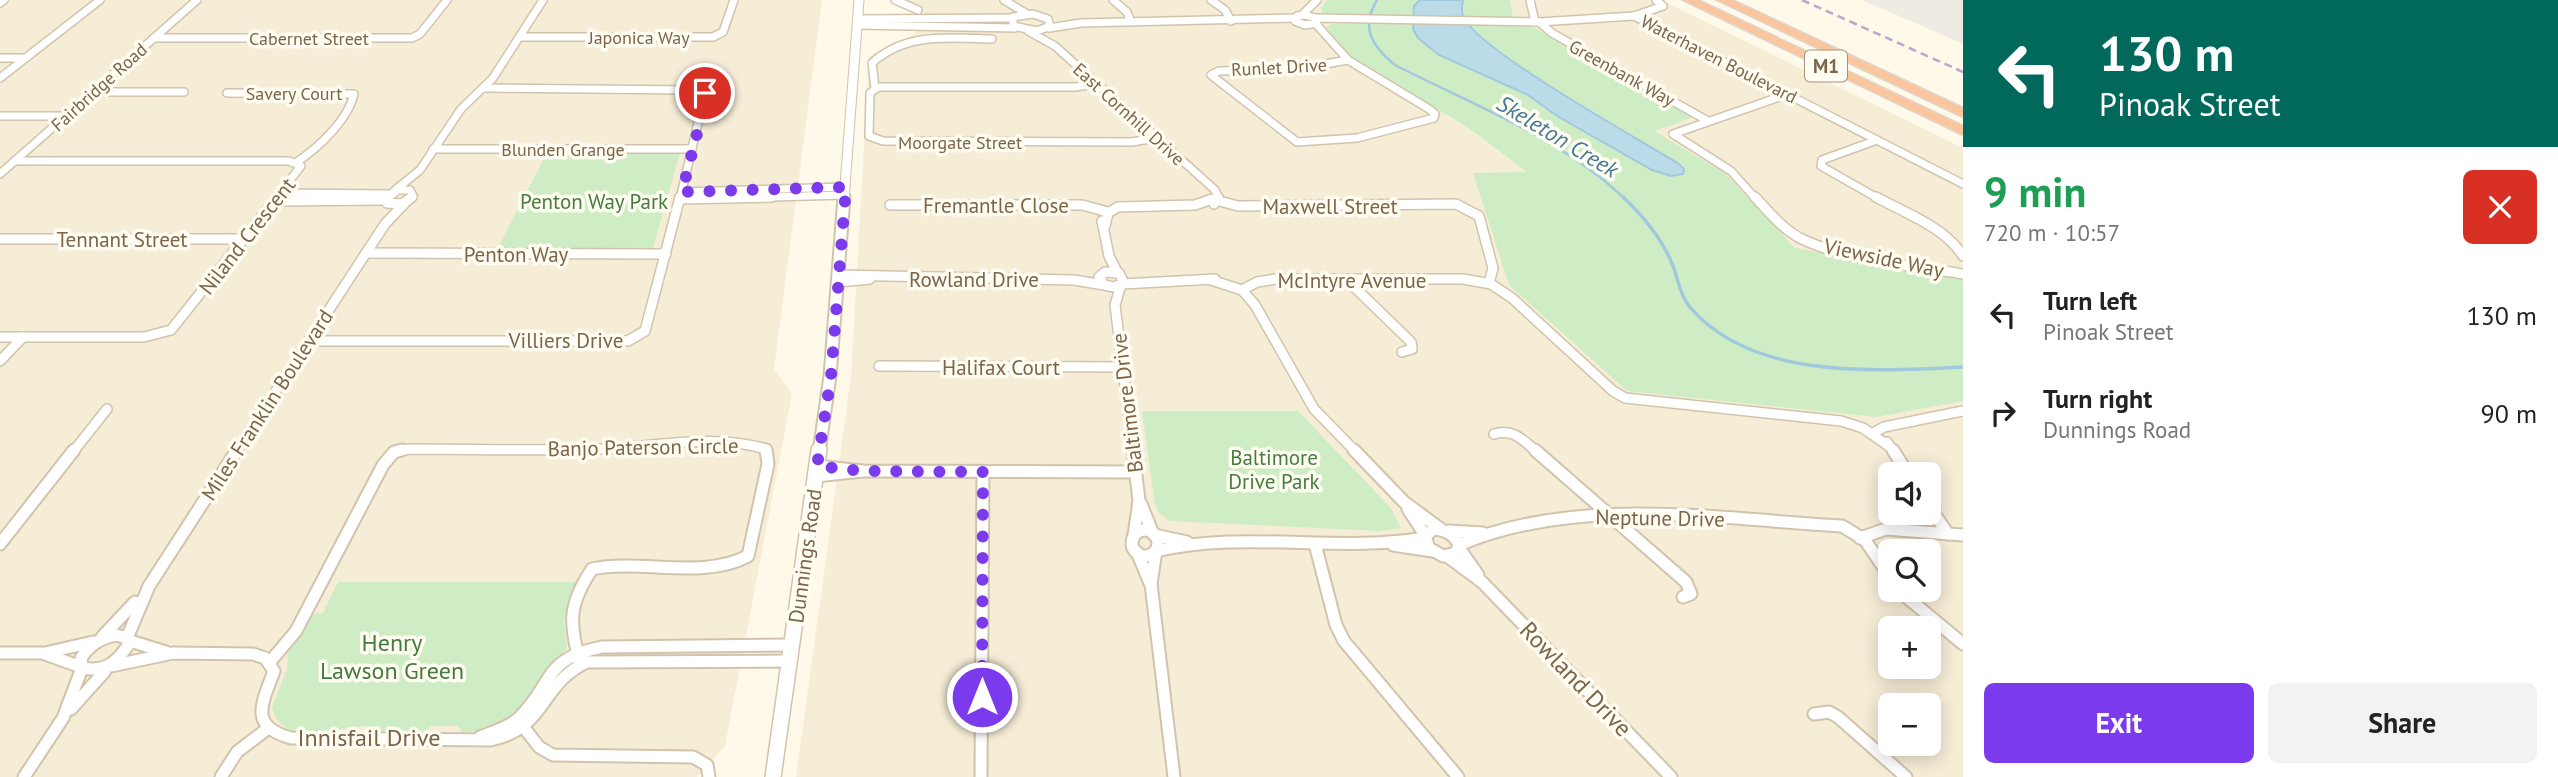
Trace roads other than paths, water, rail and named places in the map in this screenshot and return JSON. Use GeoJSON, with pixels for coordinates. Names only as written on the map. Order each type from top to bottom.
{"type":"FeatureCollection","features":[{"type":"Feature","properties":{"kind":"highway","name":"M1"},"geometry":{"type":"LineString","coordinates":[[1689,0],[1963,131]]}},
{"type":"Feature","properties":{"kind":"highway","name":"M1"},"geometry":{"type":"LineString","coordinates":[[1723,0],[1963,113]]}},
{"type":"Feature","properties":{"kind":"street"},"geometry":{"type":"LineString","coordinates":[[0,78],[100,0]]}},
{"type":"Feature","properties":{"kind":"street","name":"Fairbridge Road"},"geometry":{"type":"LineString","coordinates":[[0,174],[197,0]]}},
{"type":"Feature","properties":{"kind":"street","name":"Cabernet Street"},"geometry":{"type":"LineString","coordinates":[[154,38],[410,38],[420,34],[447,0]]}},
{"type":"Feature","properties":{"kind":"street"},"geometry":{"type":"LineString","coordinates":[[389,197],[417,173],[461,109],[483,88],[543,0]]}},
{"type":"Feature","properties":{"kind":"street","name":"Japonica Way"},"geometry":{"type":"LineString","coordinates":[[520,37],[716,36],[723,32],[734,0]]}},
{"type":"Feature","properties":{"kind":"street","name":"Dunnings Road"},"geometry":{"type":"LineString","coordinates":[[774,777],[831,376],[859,0]]}},
{"type":"Feature","properties":{"kind":"street"},"geometry":{"type":"LineString","coordinates":[[895,0],[918,10]]}},
{"type":"Feature","properties":{"kind":"street"},"geometry":{"type":"LineString","coordinates":[[1004,0],[1013,8],[1027,14],[1072,23],[1301,21],[1325,36]]}},
{"type":"Feature","properties":{"kind":"street"},"geometry":{"type":"LineString","coordinates":[[1113,0],[1127,12],[1131,22]]}},
{"type":"Feature","properties":{"kind":"street"},"geometry":{"type":"LineString","coordinates":[[1211,0],[1225,10],[1231,21]]}},
{"type":"Feature","properties":{"kind":"street"},"geometry":{"type":"LineString","coordinates":[[1530,0],[1537,22]]}},
{"type":"Feature","properties":{"kind":"street"},"geometry":{"type":"LineString","coordinates":[[1634,16],[1663,6],[1657,0]]}},
{"type":"Feature","properties":{"kind":"street"},"geometry":{"type":"LineString","coordinates":[[908,6],[922,1]]}},
{"type":"Feature","properties":{"kind":"street"},"geometry":{"type":"LineString","coordinates":[[1301,21],[1315,3]]}},
{"type":"Feature","properties":{"kind":"street"},"geometry":{"type":"LineString","coordinates":[[1315,3],[1316,21],[1325,36],[1348,60]]}},
{"type":"Feature","properties":{"kind":"street"},"geometry":{"type":"LineString","coordinates":[[1013,8],[1015,27]]}},
{"type":"Feature","properties":{"kind":"street"},"geometry":{"type":"LineString","coordinates":[[858,22],[1013,17],[1027,14]]}},
{"type":"Feature","properties":{"kind":"street","name":"Waterhaven Boulevard"},"geometry":{"type":"LineString","coordinates":[[1301,21],[1537,22],[1634,16],[1963,184]]}},
{"type":"Feature","properties":{"kind":"street","name":"East Cornhill Drive"},"geometry":{"type":"LineString","coordinates":[[1048,19],[1047,29],[1051,43]]}},
{"type":"Feature","properties":{"kind":"street"},"geometry":{"type":"LineString","coordinates":[[858,22],[1015,27],[1028,31],[1072,23]]}},
{"type":"Feature","properties":{"kind":"street","name":"Greenbank Way"},"geometry":{"type":"LineString","coordinates":[[1537,22],[1548,31],[1708,121]]}},
{"type":"Feature","properties":{"kind":"street","name":"East Cornhill Drive"},"geometry":{"type":"LineString","coordinates":[[1028,31],[1051,43],[1207,185],[1215,200]]}},
{"type":"Feature","properties":{"kind":"street"},"geometry":{"type":"LineString","coordinates":[[992,39],[981,42],[921,39],[891,48],[872,63],[875,88],[1075,87],[1095,84]]}},
{"type":"Feature","properties":{"kind":"street"},"geometry":{"type":"LineString","coordinates":[[0,58],[25,58]]}},
{"type":"Feature","properties":{"kind":"street","name":"Runlet Drive"},"geometry":{"type":"LineString","coordinates":[[1348,60],[1429,109],[1435,116],[1357,138],[1297,142],[1211,75],[1219,71],[1297,69],[1348,60]]}},
{"type":"Feature","properties":{"kind":"street","name":"Villiers Drive"},"geometry":{"type":"LineString","coordinates":[[309,341],[632,341],[645,331],[706,99],[700,90],[483,88]]}},
{"type":"Feature","properties":{"kind":"street","name":"Moorgate Street"},"geometry":{"type":"LineString","coordinates":[[875,88],[870,93],[868,133],[871,139],[878,141],[1132,142],[1155,138]]}},
{"type":"Feature","properties":{"kind":"street"},"geometry":{"type":"LineString","coordinates":[[93,92],[184,92]]}},
{"type":"Feature","properties":{"kind":"street","name":"Savery Court"},"geometry":{"type":"LineString","coordinates":[[227,93],[354,94],[354,101],[314,151],[297,162]]}},
{"type":"Feature","properties":{"kind":"street","name":"Viewside Way"},"geometry":{"type":"LineString","coordinates":[[1787,94],[1673,134],[1731,171],[1795,234],[1840,252],[1963,274]]}},
{"type":"Feature","properties":{"kind":"street"},"geometry":{"type":"LineString","coordinates":[[0,116],[66,116]]}},
{"type":"Feature","properties":{"kind":"street"},"geometry":{"type":"LineString","coordinates":[[1877,140],[1822,160],[1821,166],[1942,234],[1956,245],[1963,256]]}},
{"type":"Feature","properties":{"kind":"street","name":"Blunden Grange"},"geometry":{"type":"LineString","coordinates":[[433,149],[692,149]]}},
{"type":"Feature","properties":{"kind":"street","name":"Niland Crescent"},"geometry":{"type":"LineString","coordinates":[[0,337],[144,337],[165,333],[174,327],[301,167],[297,162],[15,161]]}},
{"type":"Feature","properties":{"kind":"street"},"geometry":{"type":"LineString","coordinates":[[277,197],[389,197],[412,191],[417,173]]}},
{"type":"Feature","properties":{"kind":"street","name":"Miles Franklin Boulevard"},"geometry":{"type":"LineString","coordinates":[[110,667],[126,653],[130,625],[149,586],[385,224],[412,198],[412,191]]}},
{"type":"Feature","properties":{"kind":"street"},"geometry":{"type":"LineString","coordinates":[[681,196],[845,191]]}},
{"type":"Feature","properties":{"kind":"street"},"geometry":{"type":"LineString","coordinates":[[389,197],[406,202]]}},
{"type":"Feature","properties":{"kind":"street","name":"Miles Franklin Boulevard"},"geometry":{"type":"LineString","coordinates":[[385,224],[389,197]]}},
{"type":"Feature","properties":{"kind":"street","name":"Maxwell Street"},"geometry":{"type":"LineString","coordinates":[[1105,211],[1135,205],[1206,208],[1215,200],[1245,206],[1442,205],[1466,210],[1480,222],[1493,268],[1489,282]]}},
{"type":"Feature","properties":{"kind":"street","name":"Fremantle Close"},"geometry":{"type":"LineString","coordinates":[[890,205],[1082,205],[1105,211]]}},
{"type":"Feature","properties":{"kind":"street"},"geometry":{"type":"LineString","coordinates":[[1105,211],[1109,256],[1118,273],[1124,277],[1122,285],[1150,280],[1211,280],[1245,288],[1309,403],[1404,502],[1455,536],[1459,547],[1456,553],[1447,556],[1389,544],[1190,543],[1142,532],[1134,536],[1131,545],[1137,552],[1151,584]]}},
{"type":"Feature","properties":{"kind":"street","name":"Tennant Street"},"geometry":{"type":"LineString","coordinates":[[0,239],[244,239]]}},
{"type":"Feature","properties":{"kind":"street","name":"Penton Way"},"geometry":{"type":"LineString","coordinates":[[366,253],[666,254]]}},
{"type":"Feature","properties":{"kind":"street"},"geometry":{"type":"LineString","coordinates":[[1102,274],[1109,256]]}},
{"type":"Feature","properties":{"kind":"street"},"geometry":{"type":"LineString","coordinates":[[1118,273],[1150,280]]}},
{"type":"Feature","properties":{"kind":"street","name":"Rowland Drive"},"geometry":{"type":"LineString","coordinates":[[838,279],[861,282],[874,278],[1073,279],[1118,273]]}},
{"type":"Feature","properties":{"kind":"street","name":"Baltimore Drive"},"geometry":{"type":"LineString","coordinates":[[1102,274],[1099,280],[1115,304],[1139,501],[1153,535]]}},
{"type":"Feature","properties":{"kind":"street","name":"Rowland Drive"},"geometry":{"type":"LineString","coordinates":[[1073,279],[1105,286],[1122,285]]}},
{"type":"Feature","properties":{"kind":"street","name":"McIntyre Avenue"},"geometry":{"type":"LineString","coordinates":[[1245,288],[1276,279],[1463,279],[1489,282],[1511,298],[1625,398],[1841,421],[1875,432],[1900,462]]}},
{"type":"Feature","properties":{"kind":"street"},"geometry":{"type":"LineString","coordinates":[[1346,279],[1410,342],[1412,349],[1402,352]]}},
{"type":"Feature","properties":{"kind":"street","name":"Baltimore Drive"},"geometry":{"type":"LineString","coordinates":[[1115,304],[1122,285]]}},
{"type":"Feature","properties":{"kind":"street"},"geometry":{"type":"LineString","coordinates":[[0,361],[23,337]]}},
{"type":"Feature","properties":{"kind":"street","name":"Halifax Court"},"geometry":{"type":"LineString","coordinates":[[879,366],[1123,367]]}},
{"type":"Feature","properties":{"kind":"street"},"geometry":{"type":"LineString","coordinates":[[0,544],[107,409]]}},
{"type":"Feature","properties":{"kind":"street"},"geometry":{"type":"LineString","coordinates":[[1875,432],[1963,411]]}},
{"type":"Feature","properties":{"kind":"street"},"geometry":{"type":"LineString","coordinates":[[1494,434],[1503,431],[1515,433],[1686,582],[1691,594],[1683,597]]}},
{"type":"Feature","properties":{"kind":"street","name":"Banjo Paterson Circle"},"geometry":{"type":"LineString","coordinates":[[269,663],[296,631],[383,465],[394,452],[409,449],[602,449],[681,444],[756,445],[766,449],[768,464],[748,556],[730,564],[614,564],[592,569],[580,587],[570,621],[579,658]]}},
{"type":"Feature","properties":{"kind":"street"},"geometry":{"type":"LineString","coordinates":[[817,471],[850,475],[862,471],[1135,472]]}},
{"type":"Feature","properties":{"kind":"street"},"geometry":{"type":"LineString","coordinates":[[981,777],[983,472]]}},
{"type":"Feature","properties":{"kind":"street","name":"Baltimore Drive"},"geometry":{"type":"LineString","coordinates":[[1134,536],[1139,501]]}},
{"type":"Feature","properties":{"kind":"street"},"geometry":{"type":"LineString","coordinates":[[1404,502],[1432,551]]}},
{"type":"Feature","properties":{"kind":"street","name":"Neptune Drive"},"geometry":{"type":"LineString","coordinates":[[1444,530],[1487,533],[1606,513],[1834,527],[1861,538],[1878,558]]}},
{"type":"Feature","properties":{"kind":"street"},"geometry":{"type":"LineString","coordinates":[[1941,524],[1948,534]]}},
{"type":"Feature","properties":{"kind":"street"},"geometry":{"type":"LineString","coordinates":[[1861,538],[1886,529],[1963,535]]}},
{"type":"Feature","properties":{"kind":"street"},"geometry":{"type":"LineString","coordinates":[[1389,544],[1425,536],[1432,530],[1444,530]]}},
{"type":"Feature","properties":{"kind":"street","name":"Neptune Drive"},"geometry":{"type":"LineString","coordinates":[[1459,547],[1487,533]]}},
{"type":"Feature","properties":{"kind":"street"},"geometry":{"type":"LineString","coordinates":[[1153,535],[1159,542],[1151,584],[1174,777]]}},
{"type":"Feature","properties":{"kind":"street"},"geometry":{"type":"LineString","coordinates":[[1137,552],[1147,554],[1190,543]]}},
{"type":"Feature","properties":{"kind":"street"},"geometry":{"type":"LineString","coordinates":[[1315,544],[1336,625],[1344,641],[1458,777]]}},
{"type":"Feature","properties":{"kind":"street","name":"Rowland Drive"},"geometry":{"type":"LineString","coordinates":[[1459,547],[1482,582]]}},
{"type":"Feature","properties":{"kind":"street","name":"Rowland Drive"},"geometry":{"type":"LineString","coordinates":[[1447,556],[1482,582],[1671,777]]}},
{"type":"Feature","properties":{"kind":"street","name":"Miles Franklin Boulevard"},"geometry":{"type":"LineString","coordinates":[[81,667],[83,653],[149,586]]}},
{"type":"Feature","properties":{"kind":"street"},"geometry":{"type":"LineString","coordinates":[[1912,602],[1963,645]]}},
{"type":"Feature","properties":{"kind":"street"},"geometry":{"type":"LineString","coordinates":[[0,653],[45,653],[116,635],[173,653]]}},
{"type":"Feature","properties":{"kind":"street"},"geometry":{"type":"LineString","coordinates":[[45,653],[93,672],[135,659],[173,653],[253,654],[269,663]]}},
{"type":"Feature","properties":{"kind":"street"},"geometry":{"type":"LineString","coordinates":[[709,777],[707,765],[693,757],[553,755],[539,747],[521,725],[538,715],[554,683],[579,658],[602,660],[791,653]]}},
{"type":"Feature","properties":{"kind":"street","name":"Innisfail Drive"},"geometry":{"type":"LineString","coordinates":[[269,663],[274,671],[260,712],[261,722],[274,735],[291,738],[500,740],[521,725]]}},
{"type":"Feature","properties":{"kind":"street"},"geometry":{"type":"LineString","coordinates":[[63,718],[81,667]]}},
{"type":"Feature","properties":{"kind":"street"},"geometry":{"type":"LineString","coordinates":[[24,777],[63,718],[110,667]]}},
{"type":"Feature","properties":{"kind":"street"},"geometry":{"type":"LineString","coordinates":[[1814,714],[1829,712],[1838,718],[1906,777]]}},
{"type":"Feature","properties":{"kind":"street"},"geometry":{"type":"LineString","coordinates":[[221,777],[237,752],[267,729]]}},
{"type":"Feature","properties":{"kind":"water"},"geometry":{"type":"Polygon","coordinates":[[[1420,0],[1463,0],[1463,16],[1474,31],[1496,50],[1561,93],[1679,164],[1684,169],[1683,174],[1671,176],[1652,170],[1557,116],[1528,95],[1439,55],[1418,38],[1413,29],[1414,6],[1420,0]]]}},
{"type":"Feature","properties":{"kind":"waterway","name":"Skeleton Creek"},"geometry":{"type":"LineString","coordinates":[[1377,0],[1369,19],[1371,36],[1380,51],[1395,65],[1544,140],[1600,177],[1624,199]]}},
{"type":"Feature","properties":{"kind":"waterway","name":"Skeleton Creek"},"geometry":{"type":"LineString","coordinates":[[1624,199],[1645,220],[1664,247],[1689,306],[1715,330],[1746,348],[1780,359],[1817,366],[1892,370],[1963,367]]}},
{"type":"Feature","properties":{"kind":"railway"},"geometry":{"type":"LineString","coordinates":[[1802,0],[1963,72]]}},
{"type":"Feature","properties":{"kind":"park label","name":"Penton Way Park"},"geometry":{"type":"Point","coordinates":[594,201]}},
{"type":"Feature","properties":{"kind":"park label","name":"Baltimore Drive Park"},"geometry":{"type":"Point","coordinates":[1274,469]}},
{"type":"Feature","properties":{"kind":"park label","name":"Henry Lawson Green"},"geometry":{"type":"Point","coordinates":[392,656]}}]}
